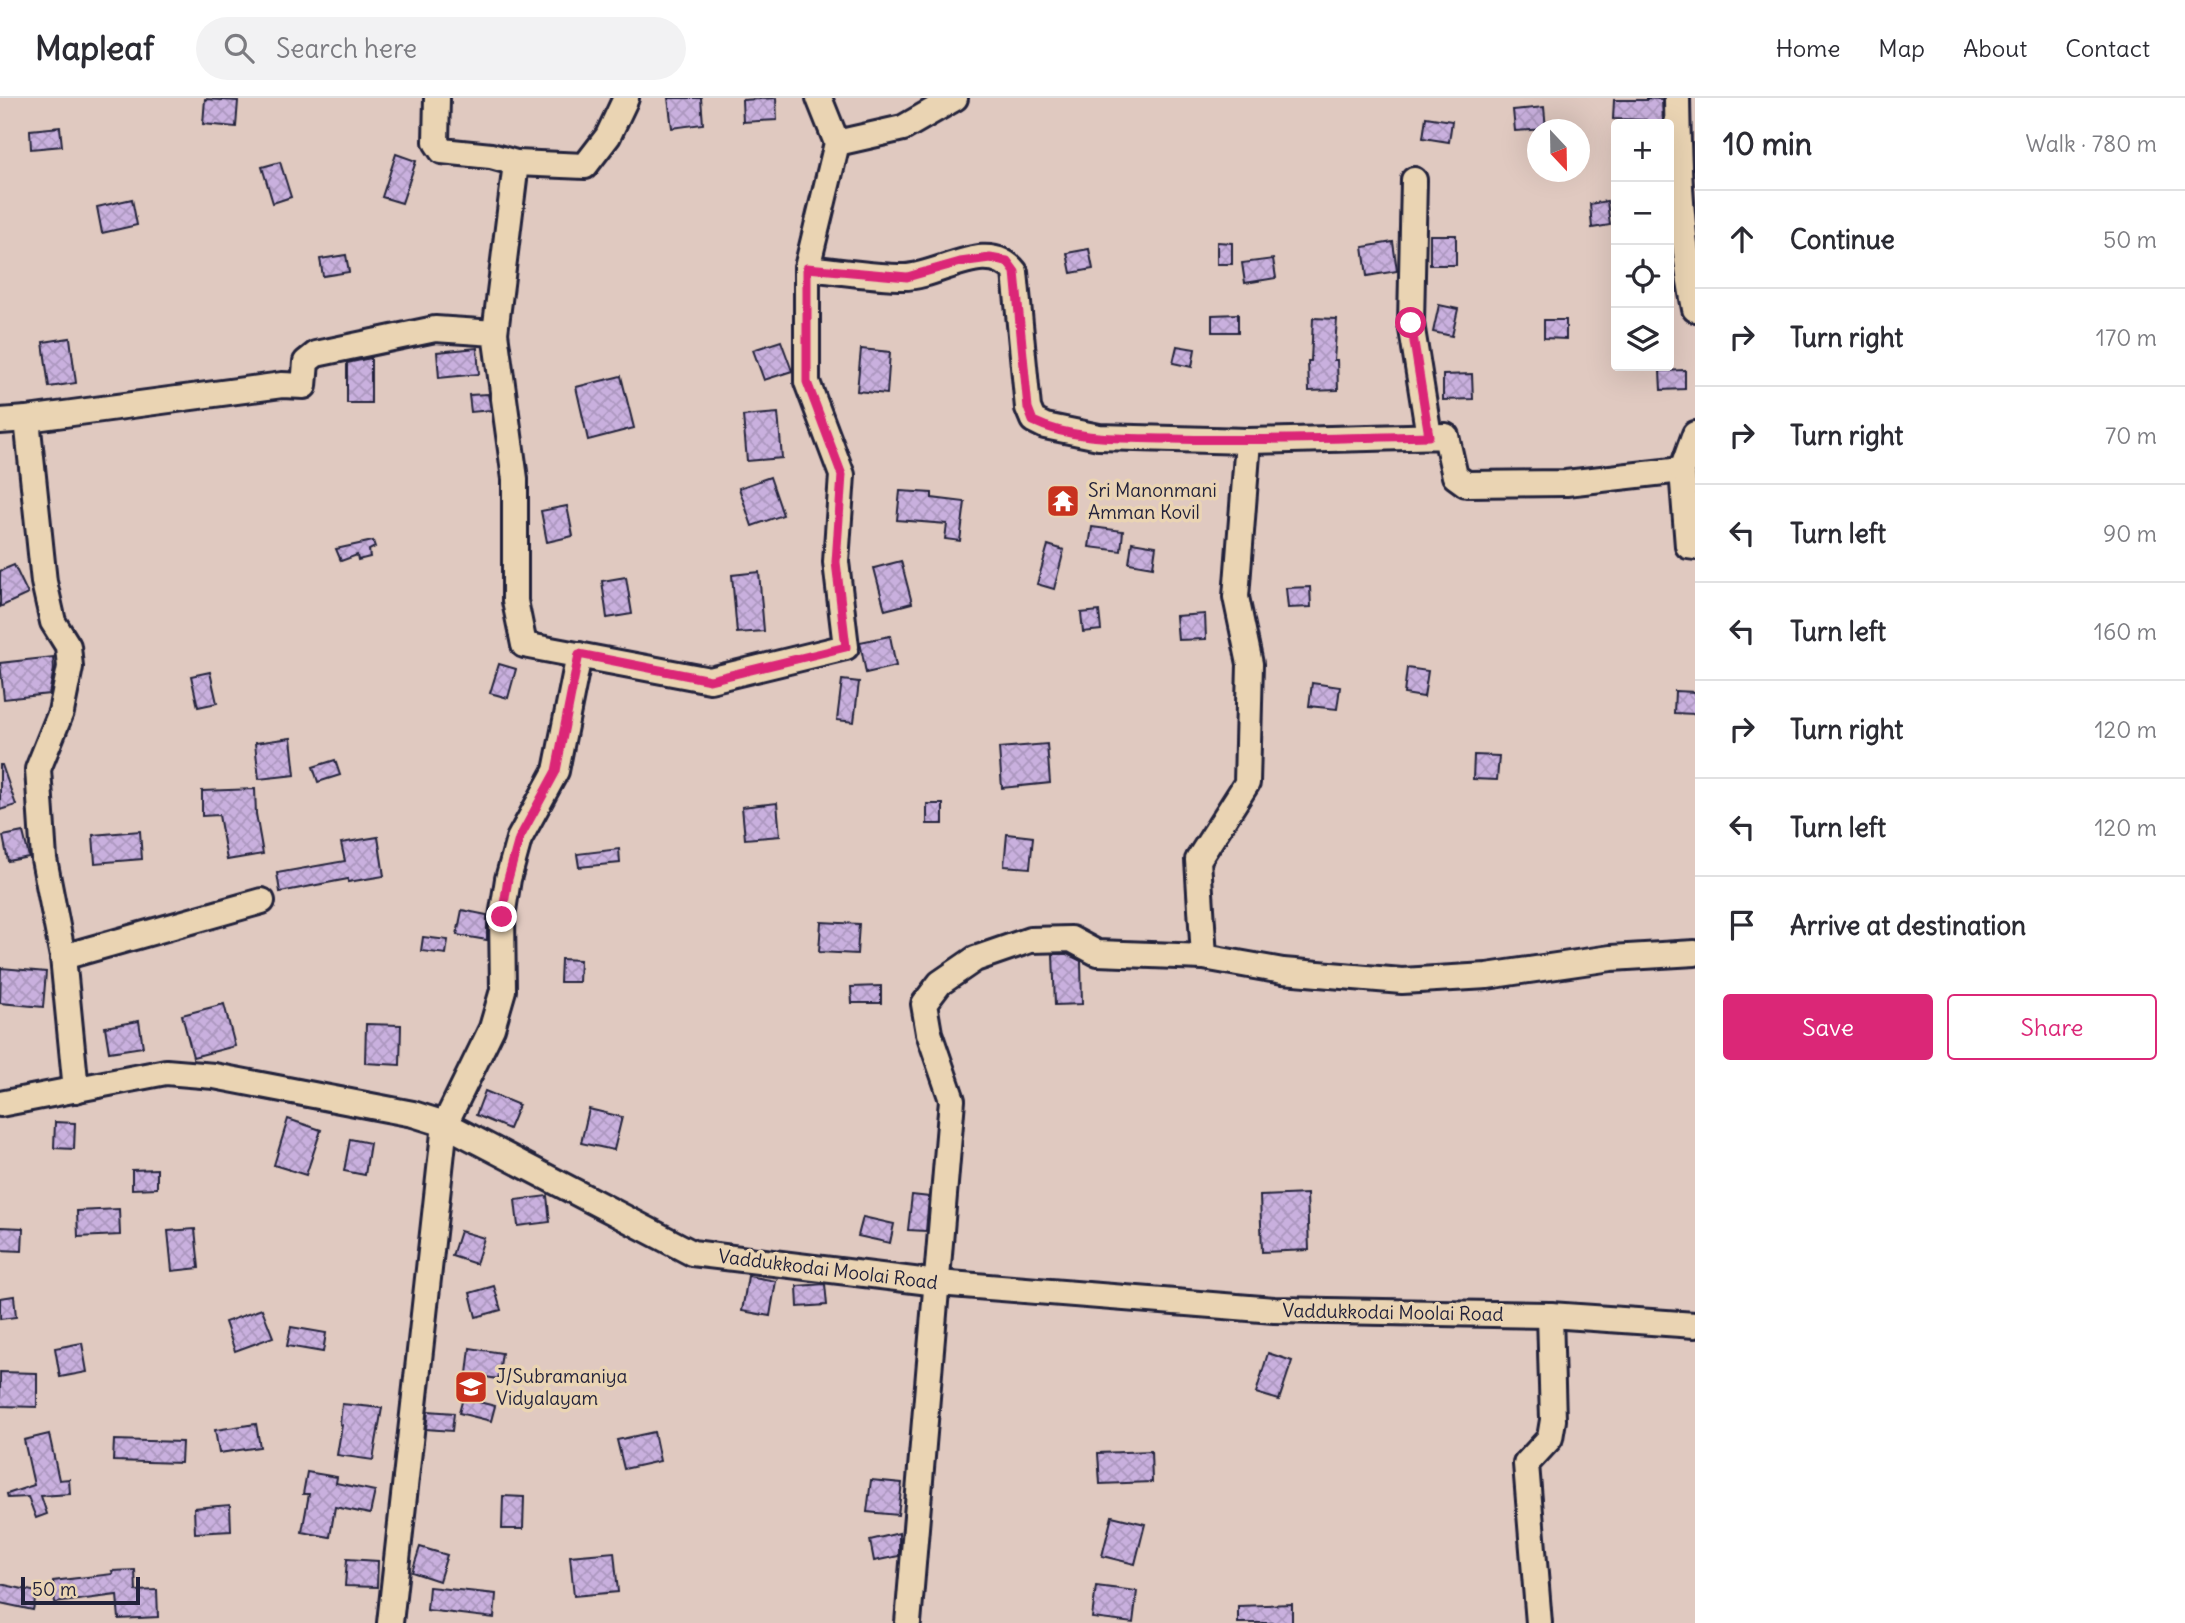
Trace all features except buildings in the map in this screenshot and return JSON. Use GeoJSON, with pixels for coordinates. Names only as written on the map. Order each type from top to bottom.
{"type":"FeatureCollection","features":[{"type":"Feature","properties":{"kind":"street"},"geometry":{"type":"LineString","coordinates":[[437,98],[436,142],[443,151],[491,156],[516,163],[584,166],[608,136],[626,98]]}},
{"type":"Feature","properties":{"kind":"street"},"geometry":{"type":"LineString","coordinates":[[516,163],[495,333],[515,479],[515,601],[524,645],[710,680],[846,647],[836,562],[842,475],[807,382],[807,268],[837,143],[819,98]]}},
{"type":"Feature","properties":{"kind":"street"},"geometry":{"type":"LineString","coordinates":[[837,143],[903,128],[954,98]]}},
{"type":"Feature","properties":{"kind":"street"},"geometry":{"type":"LineString","coordinates":[[1677,98],[1679,190],[1686,266],[1695,309]]}},
{"type":"Feature","properties":{"kind":"street"},"geometry":{"type":"LineString","coordinates":[[1414,180],[1411,323],[1429,436]]}},
{"type":"Feature","properties":{"kind":"street"},"geometry":{"type":"LineString","coordinates":[[807,268],[907,277],[960,262],[990,258],[1007,261],[1015,272],[1028,408],[1033,421],[1045,426],[1099,437],[1248,441],[1446,436],[1455,476],[1466,484],[1566,482],[1682,470]]}},
{"type":"Feature","properties":{"kind":"street"},"geometry":{"type":"LineString","coordinates":[[0,421],[282,385],[304,386],[306,362],[316,354],[435,329],[495,333]]}},
{"type":"Feature","properties":{"kind":"street"},"geometry":{"type":"LineString","coordinates":[[27,419],[44,582],[54,622],[68,646],[70,667],[61,712],[38,769],[44,859],[63,957],[76,1090]]}},
{"type":"Feature","properties":{"kind":"street"},"geometry":{"type":"LineString","coordinates":[[1695,434],[1682,470],[1688,547],[1695,547]]}},
{"type":"Feature","properties":{"kind":"street"},"geometry":{"type":"LineString","coordinates":[[1204,957],[1198,860],[1247,783],[1250,664],[1236,597],[1248,441]]}},
{"type":"Feature","properties":{"kind":"street"},"geometry":{"type":"LineString","coordinates":[[390,1623],[445,1124],[492,1028],[503,990],[502,917],[508,879],[519,839],[556,771],[579,654]]}},
{"type":"Feature","properties":{"kind":"street"},"geometry":{"type":"LineString","coordinates":[[63,957],[262,901]]}},
{"type":"Feature","properties":{"kind":"street"},"geometry":{"type":"LineString","coordinates":[[908,1623],[952,1100],[929,1033],[924,1004],[940,983],[975,959],[1030,940],[1071,939],[1097,953],[1204,957],[1283,971],[1402,981],[1488,976],[1611,958],[1695,953]]}},
{"type":"Feature","properties":{"kind":"street","name":"Vaddukkodai Moolai Road"},"geometry":{"type":"LineString","coordinates":[[0,1104],[166,1072],[214,1076],[413,1114],[445,1124],[692,1253],[938,1283],[1275,1310],[1550,1315],[1695,1325]]}},
{"type":"Feature","properties":{"kind":"street"},"geometry":{"type":"LineString","coordinates":[[1539,1623],[1526,1464],[1550,1438],[1553,1420],[1550,1315]]}},
{"type":"Feature","properties":{"kind":"place","name":"Sri Manonmani Amman Kovil"},"geometry":{"type":"Point","coordinates":[1063,501]}},
{"type":"Feature","properties":{"kind":"place","name":"J/Subramaniya Vidyalayam"},"geometry":{"type":"Point","coordinates":[471,1387]}},
{"type":"Feature","properties":{"kind":"route"},"geometry":{"type":"LineString","coordinates":[[502,917],[508,879],[519,839],[556,771],[579,654],[710,680],[846,647],[836,562],[842,475],[807,382],[807,268],[907,277],[960,262],[990,258],[1007,261],[1015,272],[1028,408],[1033,421],[1099,437],[1248,441],[1429,436],[1411,323]]}}]}
